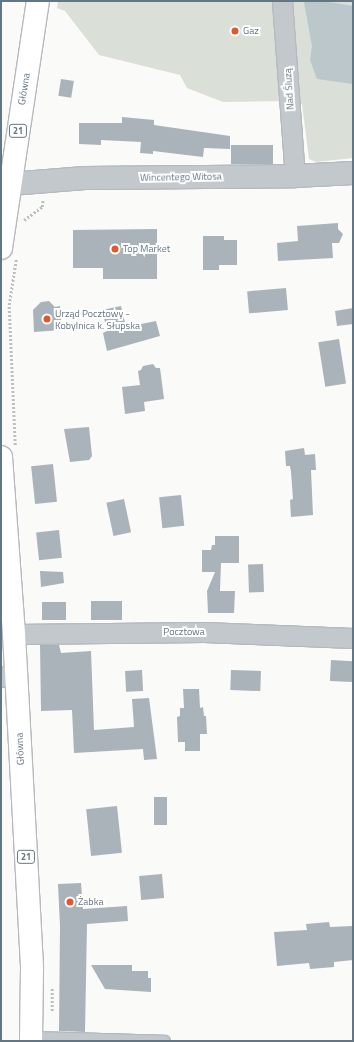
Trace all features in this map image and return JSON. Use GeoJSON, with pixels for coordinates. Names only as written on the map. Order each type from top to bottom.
{"type":"FeatureCollection","features":[{"type":"Feature","properties":{"kind":"main road","name":"Główna"},"geometry":{"type":"LineString","coordinates":[[9,250],[10,184],[38,1]]}},
{"type":"Feature","properties":{"kind":"main road","name":"Główna"},"geometry":{"type":"LineString","coordinates":[[8,455],[14,634],[9,675],[32,969],[31,1039]]}},
{"type":"Feature","properties":{"kind":"street","name":"Nad Śluzą"},"geometry":{"type":"LineString","coordinates":[[282,1],[295,176]]}},
{"type":"Feature","properties":{"kind":"street","name":"Wincentego Witosa"},"geometry":{"type":"LineString","coordinates":[[10,184],[44,183],[84,178],[295,176],[353,173]]}},
{"type":"Feature","properties":{"kind":"street","name":"Pocztowa"},"geometry":{"type":"LineString","coordinates":[[14,634],[204,632],[353,638]]}},
{"type":"Feature","properties":{"kind":"lane"},"geometry":{"type":"LineString","coordinates":[[31,1039],[165,1041]]}},
{"type":"Feature","properties":{"kind":"path"},"geometry":{"type":"LineString","coordinates":[[19,224],[42,207],[44,183]]}},
{"type":"Feature","properties":{"kind":"path"},"geometry":{"type":"LineString","coordinates":[[8,455],[9,250]]}},
{"type":"Feature","properties":{"kind":"shaded area"},"geometry":{"type":"Polygon","coordinates":[[[58,1],[353,1],[353,158],[316,162],[309,159],[302,104],[282,101],[223,102],[187,88],[180,75],[99,55],[65,11],[57,8],[58,1]]]}},
{"type":"Feature","properties":{"kind":"shaded area"},"geometry":{"type":"Polygon","coordinates":[[[323,1],[353,6],[353,84],[317,79],[310,60],[312,46],[304,2],[323,1]]]}},
{"type":"Feature","properties":{"kind":"building"},"geometry":{"type":"Polygon","coordinates":[[[61,79],[74,81],[71,98],[58,96],[61,79]]]}},
{"type":"Feature","properties":{"kind":"building"},"geometry":{"type":"Polygon","coordinates":[[[122,117],[154,120],[154,125],[230,136],[230,149],[204,148],[203,157],[153,151],[153,154],[140,153],[141,142],[101,140],[101,145],[79,144],[79,123],[122,123],[122,117]]]}},
{"type":"Feature","properties":{"kind":"building"},"geometry":{"type":"Polygon","coordinates":[[[231,145],[273,145],[273,164],[231,164],[231,145]]]}},
{"type":"Feature","properties":{"kind":"building"},"geometry":{"type":"Polygon","coordinates":[[[338,223],[338,229],[343,234],[339,243],[332,243],[333,258],[278,261],[277,243],[298,241],[297,226],[338,223]]]}},
{"type":"Feature","properties":{"kind":"building","name":"Top Market"},"geometry":{"type":"Polygon","coordinates":[[[157,229],[157,279],[103,279],[103,268],[73,268],[73,230],[157,229]]]}},
{"type":"Feature","properties":{"kind":"building"},"geometry":{"type":"Polygon","coordinates":[[[203,236],[224,236],[224,240],[237,240],[237,265],[219,265],[219,270],[203,270],[203,236]]]}},
{"type":"Feature","properties":{"kind":"building"},"geometry":{"type":"Polygon","coordinates":[[[286,288],[288,310],[249,313],[247,291],[286,288]]]}},
{"type":"Feature","properties":{"kind":"building","name":"Urząd Pocztowy - Kobylnica k. Słupska"},"geometry":{"type":"Polygon","coordinates":[[[49,301],[55,307],[60,306],[62,330],[34,332],[33,310],[41,302],[49,301]]]}},
{"type":"Feature","properties":{"kind":"building"},"geometry":{"type":"Polygon","coordinates":[[[121,306],[126,327],[156,321],[160,336],[107,351],[103,333],[107,331],[102,310],[121,306]]]}},
{"type":"Feature","properties":{"kind":"building"},"geometry":{"type":"Polygon","coordinates":[[[353,308],[353,324],[337,326],[335,311],[353,308]]]}},
{"type":"Feature","properties":{"kind":"building"},"geometry":{"type":"Polygon","coordinates":[[[339,339],[346,383],[325,387],[318,342],[339,339]]]}},
{"type":"Feature","properties":{"kind":"building"},"geometry":{"type":"Polygon","coordinates":[[[153,364],[156,368],[160,368],[164,399],[144,402],[145,411],[125,414],[122,387],[140,385],[138,371],[141,370],[143,366],[153,364]]]}},
{"type":"Feature","properties":{"kind":"building"},"geometry":{"type":"Polygon","coordinates":[[[89,427],[92,456],[89,460],[70,462],[64,429],[89,427]]]}},
{"type":"Feature","properties":{"kind":"building"},"geometry":{"type":"Polygon","coordinates":[[[304,448],[305,455],[315,454],[316,470],[311,470],[313,515],[291,517],[290,500],[293,499],[291,472],[290,466],[286,466],[285,451],[304,448]]]}},
{"type":"Feature","properties":{"kind":"building"},"geometry":{"type":"Polygon","coordinates":[[[53,464],[57,502],[35,504],[31,466],[53,464]]]}},
{"type":"Feature","properties":{"kind":"building"},"geometry":{"type":"Polygon","coordinates":[[[181,495],[184,526],[162,528],[159,497],[181,495]]]}},
{"type":"Feature","properties":{"kind":"building"},"geometry":{"type":"Polygon","coordinates":[[[124,499],[131,532],[113,536],[106,503],[124,499]]]}},
{"type":"Feature","properties":{"kind":"building"},"geometry":{"type":"Polygon","coordinates":[[[59,530],[62,558],[39,560],[36,532],[59,530]]]}},
{"type":"Feature","properties":{"kind":"building"},"geometry":{"type":"Polygon","coordinates":[[[215,536],[239,536],[239,563],[221,563],[220,591],[235,591],[234,613],[208,613],[207,591],[215,572],[202,572],[202,550],[211,550],[212,545],[215,545],[215,536]]]}},
{"type":"Feature","properties":{"kind":"building"},"geometry":{"type":"Polygon","coordinates":[[[263,564],[264,592],[249,593],[248,565],[263,564]]]}},
{"type":"Feature","properties":{"kind":"building"},"geometry":{"type":"Polygon","coordinates":[[[40,571],[63,572],[64,583],[41,587],[40,571]]]}},
{"type":"Feature","properties":{"kind":"building"},"geometry":{"type":"Polygon","coordinates":[[[91,601],[122,601],[122,620],[91,620],[91,601]]]}},
{"type":"Feature","properties":{"kind":"building"},"geometry":{"type":"Polygon","coordinates":[[[42,602],[66,602],[66,620],[42,620],[42,602]]]}},
{"type":"Feature","properties":{"kind":"building"},"geometry":{"type":"Polygon","coordinates":[[[40,645],[59,645],[61,653],[91,651],[94,730],[134,727],[132,699],[149,698],[157,759],[144,760],[143,749],[74,753],[72,710],[41,711],[40,645]]]}},
{"type":"Feature","properties":{"kind":"building"},"geometry":{"type":"Polygon","coordinates":[[[331,660],[353,661],[352,682],[330,681],[331,660]]]}},
{"type":"Feature","properties":{"kind":"building"},"geometry":{"type":"Polygon","coordinates":[[[142,670],[143,691],[126,692],[125,671],[142,670]]]}},
{"type":"Feature","properties":{"kind":"building"},"geometry":{"type":"Polygon","coordinates":[[[231,670],[261,671],[260,691],[230,690],[231,670]]]}},
{"type":"Feature","properties":{"kind":"building"},"geometry":{"type":"Polygon","coordinates":[[[183,689],[199,689],[200,708],[203,707],[204,716],[206,716],[207,734],[200,734],[200,751],[185,751],[185,742],[178,742],[177,717],[180,716],[180,708],[184,708],[183,689]]]}},
{"type":"Feature","properties":{"kind":"building"},"geometry":{"type":"Polygon","coordinates":[[[154,797],[167,797],[167,825],[154,825],[154,797]]]}},
{"type":"Feature","properties":{"kind":"building"},"geometry":{"type":"Polygon","coordinates":[[[117,806],[122,853],[91,856],[86,809],[117,806]]]}},
{"type":"Feature","properties":{"kind":"building"},"geometry":{"type":"Polygon","coordinates":[[[162,874],[164,898],[141,900],[139,876],[162,874]]]}},
{"type":"Feature","properties":{"kind":"building"},"geometry":{"type":"Polygon","coordinates":[[[81,883],[83,909],[127,906],[128,921],[87,924],[85,1032],[59,1031],[60,926],[58,884],[81,883]]]}},
{"type":"Feature","properties":{"kind":"building"},"geometry":{"type":"Polygon","coordinates":[[[329,922],[330,927],[353,926],[353,960],[334,962],[334,967],[310,969],[309,963],[277,966],[274,932],[307,930],[306,924],[329,922]]]}},
{"type":"Feature","properties":{"kind":"building"},"geometry":{"type":"Polygon","coordinates":[[[91,965],[132,965],[132,971],[148,971],[148,978],[151,978],[151,992],[105,989],[91,965]]]}},
{"type":"Feature","properties":{"kind":"place","name":"Gaz"},"geometry":{"type":"Point","coordinates":[235,31]}},
{"type":"Feature","properties":{"kind":"place","name":"Top Market"},"geometry":{"type":"Point","coordinates":[115,249]}},
{"type":"Feature","properties":{"kind":"place","name":"Urząd Pocztowy - Kobylnica k. Słupska"},"geometry":{"type":"Point","coordinates":[47,319]}},
{"type":"Feature","properties":{"kind":"place","name":"Żabka"},"geometry":{"type":"Point","coordinates":[70,902]}}]}
